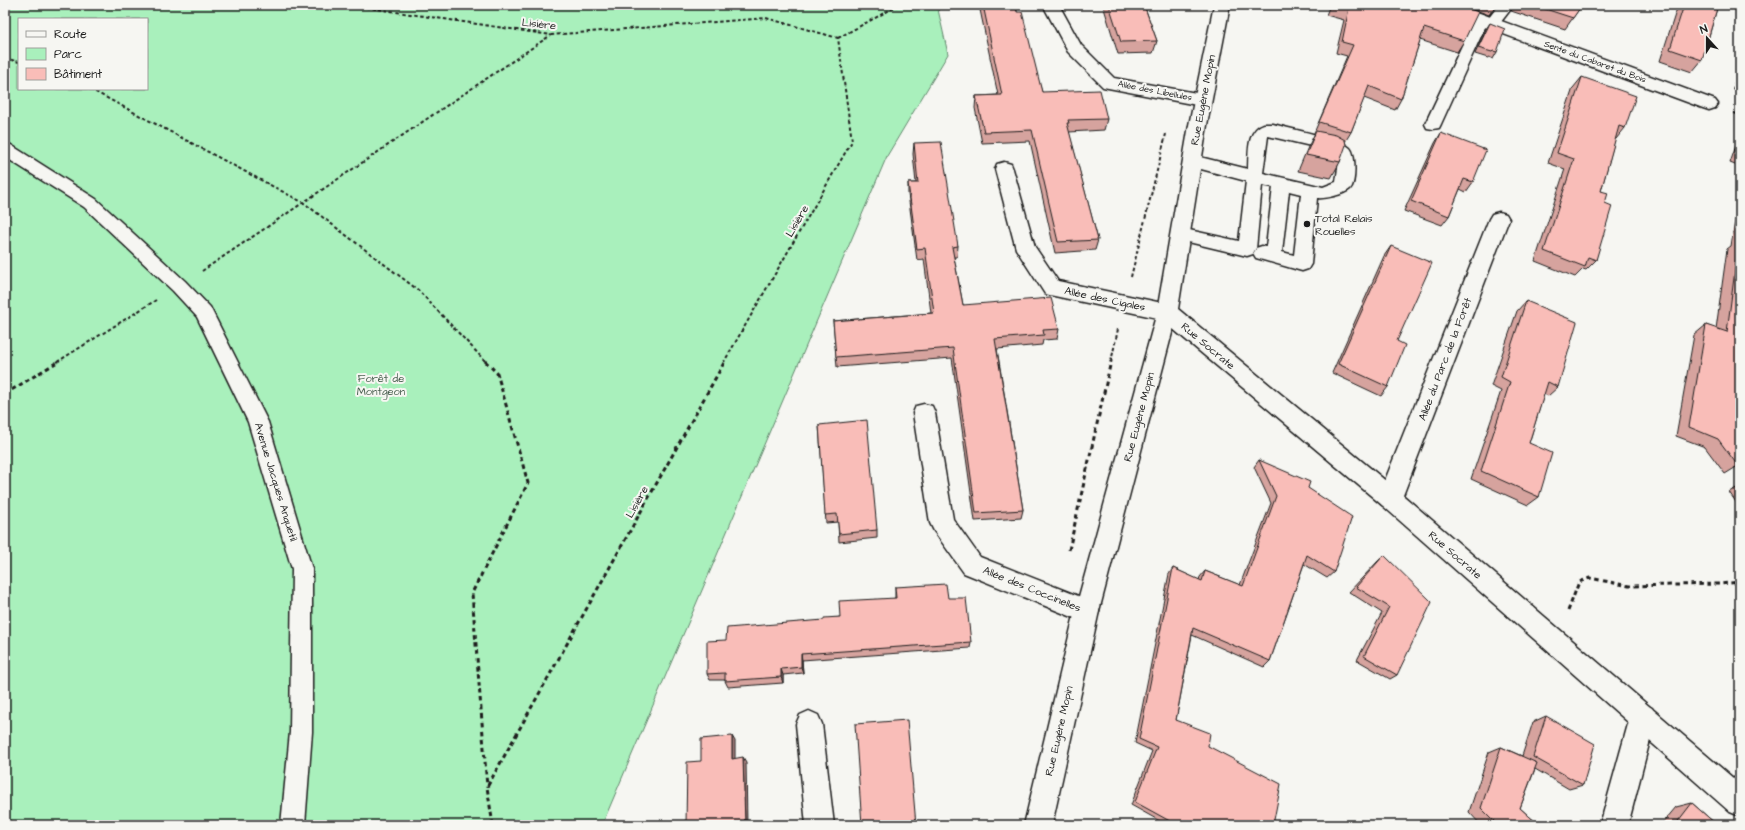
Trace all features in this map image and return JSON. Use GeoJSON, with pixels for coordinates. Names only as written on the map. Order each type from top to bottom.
{"type":"FeatureCollection","features":[{"type":"Feature","properties":{"kind":"street","name":"Allée des Libellules"},"geometry":{"type":"LineString","coordinates":[[1051,5],[1074,48],[1109,83],[1202,100]]}},
{"type":"Feature","properties":{"kind":"street","name":"Rue Eugène Mopin"},"geometry":{"type":"LineString","coordinates":[[1038,825],[1087,611],[1167,312],[1202,100],[1222,5]]}},
{"type":"Feature","properties":{"kind":"street","name":"Sente du Cabaret du Bois"},"geometry":{"type":"LineString","coordinates":[[1442,5],[1709,104]]}},
{"type":"Feature","properties":{"kind":"street","name":"Allée des Cigales"},"geometry":{"type":"LineString","coordinates":[[1004,169],[1026,248],[1052,288],[1167,312]]}},
{"type":"Feature","properties":{"kind":"street","name":"Allée du Parc de la Forêt"},"geometry":{"type":"LineString","coordinates":[[1390,498],[1499,219]]}},
{"type":"Feature","properties":{"kind":"street","name":"Rue Socrate"},"geometry":{"type":"LineString","coordinates":[[1167,312],[1390,498],[1740,802]]}},
{"type":"Feature","properties":{"kind":"street","name":"Allée des Coccinelles"},"geometry":{"type":"LineString","coordinates":[[924,413],[942,523],[972,565],[1087,611]]}},
{"type":"Feature","properties":{"kind":"street"},"geometry":{"type":"LineString","coordinates":[[1614,825],[1643,717]]}},
{"type":"Feature","properties":{"kind":"street"},"geometry":{"type":"LineString","coordinates":[[809,724],[820,825]]}},
{"type":"Feature","properties":{"kind":"lane"},"geometry":{"type":"LineString","coordinates":[[1433,124],[1487,22],[1507,5]]}},
{"type":"Feature","properties":{"kind":"lane"},"geometry":{"type":"LineString","coordinates":[[1192,161],[1255,177],[1282,184],[1324,193],[1344,185],[1347,160],[1344,152],[1333,146],[1273,130],[1264,130],[1259,135],[1255,177],[1247,249]]}},
{"type":"Feature","properties":{"kind":"lane","name":"Avenue Jacques Anquetil"},"geometry":{"type":"LineString","coordinates":[[5,149],[90,203],[179,286],[204,312],[258,422],[302,569],[301,732],[293,825]]}},
{"type":"Feature","properties":{"kind":"lane"},"geometry":{"type":"LineString","coordinates":[[1273,256],[1282,184]]}},
{"type":"Feature","properties":{"kind":"lane"},"geometry":{"type":"LineString","coordinates":[[1180,234],[1247,249],[1302,264],[1310,190]]}},
{"type":"Feature","properties":{"kind":"path","name":"Lisière"},"geometry":{"type":"LineString","coordinates":[[353,5],[551,35],[766,18],[838,38],[852,141],[739,335],[487,787]]}},
{"type":"Feature","properties":{"kind":"path"},"geometry":{"type":"LineString","coordinates":[[838,38],[899,5]]}},
{"type":"Feature","properties":{"kind":"path"},"geometry":{"type":"LineString","coordinates":[[5,394],[179,286],[551,35]]}},
{"type":"Feature","properties":{"kind":"path"},"geometry":{"type":"LineString","coordinates":[[5,58],[18,62]]}},
{"type":"Feature","properties":{"kind":"path"},"geometry":{"type":"LineString","coordinates":[[1733,91],[1740,63]]}},
{"type":"Feature","properties":{"kind":"path"},"geometry":{"type":"LineString","coordinates":[[92,90],[304,203],[418,290],[497,373],[528,483],[472,593],[487,787],[493,825]]}},
{"type":"Feature","properties":{"kind":"path"},"geometry":{"type":"LineString","coordinates":[[1058,600],[1124,303],[1175,95]]}},
{"type":"Feature","properties":{"kind":"path"},"geometry":{"type":"LineString","coordinates":[[1548,635],[1567,612],[1579,582],[1590,578],[1629,586],[1720,584],[1740,582]]}},
{"type":"Feature","properties":{"kind":"green space","name":"Forêt de Montgeon"},"geometry":{"type":"Polygon","coordinates":[[[5,5],[937,5],[948,54],[887,156],[602,825],[5,825],[5,5]]]}},
{"type":"Feature","properties":{"kind":"building"},"geometry":{"type":"Polygon","coordinates":[[[983,5],[1016,5],[1017,12],[1022,12],[1042,92],[1100,90],[1107,119],[1068,120],[1069,123],[1067,123],[1098,240],[1058,242],[1032,130],[984,132],[976,96],[1002,95],[983,5]]]}},
{"type":"Feature","properties":{"kind":"building"},"geometry":{"type":"Polygon","coordinates":[[[1109,5],[1144,5],[1157,41],[1121,42],[1109,5]]]}},
{"type":"Feature","properties":{"kind":"building"},"geometry":{"type":"Polygon","coordinates":[[[1336,5],[1458,5],[1478,12],[1464,41],[1424,28],[1401,99],[1369,86],[1351,132],[1319,122],[1353,45],[1342,42],[1349,8],[1336,5]]]}},
{"type":"Feature","properties":{"kind":"building"},"geometry":{"type":"Polygon","coordinates":[[[1533,5],[1582,5],[1573,18],[1533,5]]]}},
{"type":"Feature","properties":{"kind":"building"},"geometry":{"type":"Polygon","coordinates":[[[1684,5],[1718,5],[1702,60],[1670,49],[1684,5]]]}},
{"type":"Feature","properties":{"kind":"building"},"geometry":{"type":"Polygon","coordinates":[[[1490,23],[1505,29],[1497,52],[1478,48],[1490,23]]]}},
{"type":"Feature","properties":{"kind":"building"},"geometry":{"type":"Polygon","coordinates":[[[1582,77],[1636,96],[1625,128],[1619,126],[1601,191],[1608,193],[1605,203],[1612,206],[1596,260],[1588,257],[1585,267],[1544,251],[1574,159],[1557,153],[1582,77]]]}},
{"type":"Feature","properties":{"kind":"building"},"geometry":{"type":"Polygon","coordinates":[[[1316,131],[1336,135],[1345,140],[1346,145],[1340,162],[1306,155],[1316,131]]]}},
{"type":"Feature","properties":{"kind":"building"},"geometry":{"type":"Polygon","coordinates":[[[1441,133],[1486,150],[1473,182],[1464,179],[1449,216],[1411,201],[1441,133]]]}},
{"type":"Feature","properties":{"kind":"building"},"geometry":{"type":"Polygon","coordinates":[[[941,142],[958,246],[952,247],[963,305],[1051,298],[1059,329],[1043,330],[1044,335],[995,339],[1023,510],[976,513],[953,348],[836,357],[833,321],[934,313],[925,248],[917,249],[908,183],[918,183],[914,143],[941,142]]]}},
{"type":"Feature","properties":{"kind":"building"},"geometry":{"type":"Polygon","coordinates":[[[1739,239],[1740,453],[1738,466],[1718,439],[1689,427],[1706,325],[1727,332],[1739,239]]]}},
{"type":"Feature","properties":{"kind":"building"},"geometry":{"type":"Polygon","coordinates":[[[1391,246],[1432,263],[1397,341],[1405,345],[1388,387],[1338,364],[1391,246]]]}},
{"type":"Feature","properties":{"kind":"building"},"geometry":{"type":"Polygon","coordinates":[[[1526,301],[1577,322],[1558,387],[1548,382],[1529,443],[1552,453],[1539,497],[1481,471],[1510,382],[1501,377],[1526,301]]]}},
{"type":"Feature","properties":{"kind":"building"},"geometry":{"type":"Polygon","coordinates":[[[867,420],[877,530],[839,534],[837,514],[825,515],[819,425],[867,420]]]}},
{"type":"Feature","properties":{"kind":"building"},"geometry":{"type":"Polygon","coordinates":[[[1259,460],[1310,482],[1308,488],[1352,517],[1334,572],[1307,555],[1270,661],[1193,628],[1176,720],[1210,733],[1208,746],[1281,784],[1273,825],[1177,825],[1135,802],[1157,747],[1139,739],[1173,568],[1202,581],[1205,571],[1243,586],[1276,496],[1259,460]]]}},
{"type":"Feature","properties":{"kind":"building"},"geometry":{"type":"Polygon","coordinates":[[[1384,555],[1432,602],[1397,675],[1364,656],[1389,607],[1356,587],[1384,555]]]}},
{"type":"Feature","properties":{"kind":"building"},"geometry":{"type":"Polygon","coordinates":[[[946,584],[948,598],[966,598],[971,642],[801,654],[801,667],[781,669],[781,677],[725,681],[725,673],[707,674],[707,641],[726,640],[727,628],[824,620],[824,618],[840,617],[839,601],[896,598],[895,587],[946,584]]]}},
{"type":"Feature","properties":{"kind":"building"},"geometry":{"type":"Polygon","coordinates":[[[1546,716],[1595,744],[1583,785],[1533,757],[1546,716]]]}},
{"type":"Feature","properties":{"kind":"building"},"geometry":{"type":"Polygon","coordinates":[[[907,720],[916,825],[862,825],[855,724],[907,720]]]}},
{"type":"Feature","properties":{"kind":"building"},"geometry":{"type":"Polygon","coordinates":[[[732,736],[732,759],[743,757],[745,825],[686,825],[687,762],[701,761],[701,739],[732,736]]]}},
{"type":"Feature","properties":{"kind":"building"},"geometry":{"type":"Polygon","coordinates":[[[1501,747],[1537,763],[1520,808],[1539,825],[1493,825],[1494,821],[1481,808],[1501,747]]]}},
{"type":"Feature","properties":{"kind":"building"},"geometry":{"type":"Polygon","coordinates":[[[1692,803],[1717,825],[1675,825],[1692,803]]]}},
{"type":"Feature","properties":{"kind":"place","name":"Total Relais Rouelles"},"geometry":{"type":"Point","coordinates":[1307,224]}}]}
